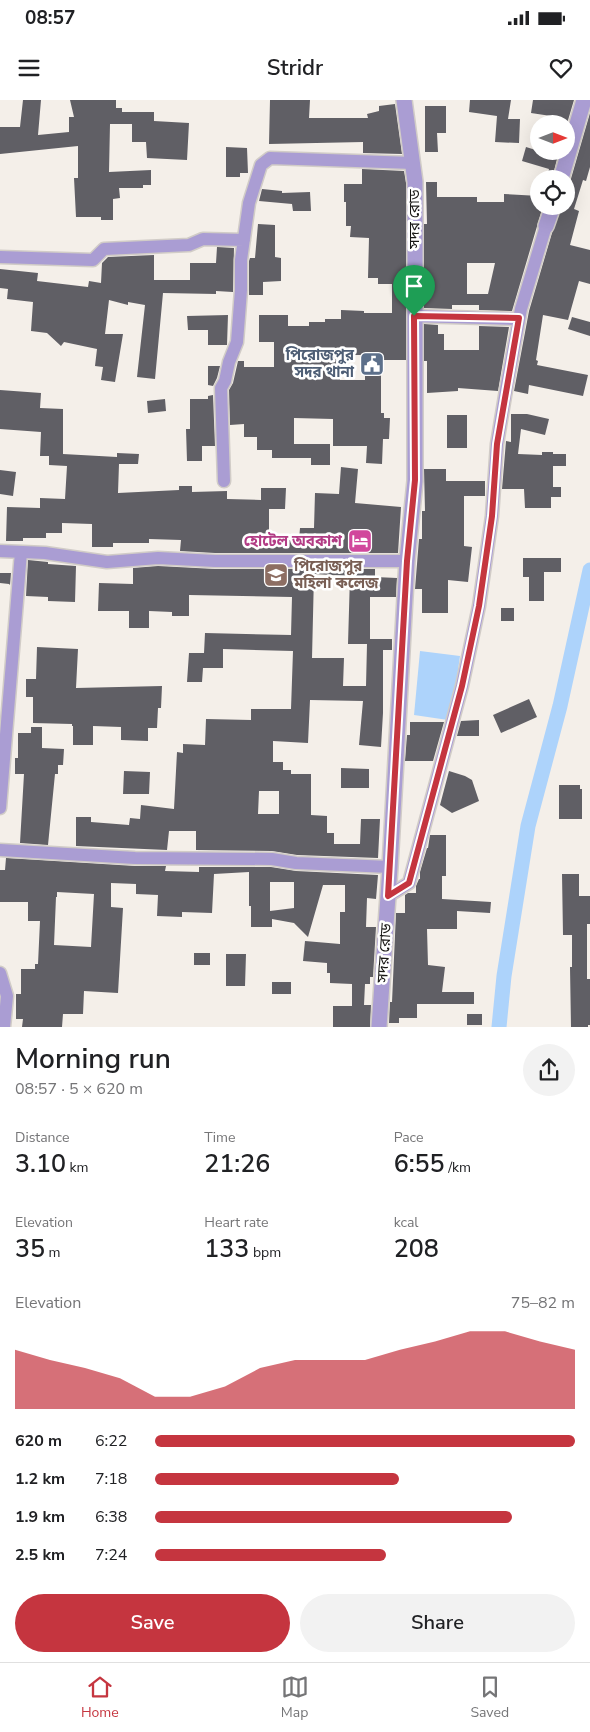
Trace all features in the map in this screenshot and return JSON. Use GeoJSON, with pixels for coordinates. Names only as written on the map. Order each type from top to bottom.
{"type":"FeatureCollection","features":[{"type":"Feature","properties":{"kind":"street","name":"সদর রোড"},"geometry":{"type":"LineString","coordinates":[[379,1027],[407,561],[415,480],[415,182],[404,100]]}},
{"type":"Feature","properties":{"kind":"street"},"geometry":{"type":"LineString","coordinates":[[564,170],[584,100]]}},
{"type":"Feature","properties":{"kind":"street"},"geometry":{"type":"LineString","coordinates":[[224,481],[221,388],[237,342],[241,260],[249,203],[261,165],[270,158],[413,162]]}},
{"type":"Feature","properties":{"kind":"street"},"geometry":{"type":"LineString","coordinates":[[388,896],[409,883],[462,686],[479,606],[492,516],[497,444],[519,318],[550,215]]}},
{"type":"Feature","properties":{"kind":"street"},"geometry":{"type":"LineString","coordinates":[[0,257],[93,260],[104,249],[189,245],[203,239],[244,240]]}},
{"type":"Feature","properties":{"kind":"street"},"geometry":{"type":"LineString","coordinates":[[414,316],[519,318]]}},
{"type":"Feature","properties":{"kind":"street"},"geometry":{"type":"LineString","coordinates":[[0,551],[45,553],[107,562],[158,558],[215,561],[407,561]]}},
{"type":"Feature","properties":{"kind":"street"},"geometry":{"type":"LineString","coordinates":[[0,808],[21,552]]}},
{"type":"Feature","properties":{"kind":"street"},"geometry":{"type":"LineString","coordinates":[[0,850],[135,858],[272,859],[296,863],[390,867]]}},
{"type":"Feature","properties":{"kind":"street"},"geometry":{"type":"LineString","coordinates":[[0,973],[7,996],[4,1027]]}},
{"type":"Feature","properties":{"kind":"water"},"geometry":{"type":"Polygon","coordinates":[[[420,651],[460,656],[455,691],[448,720],[414,715],[420,651]]]}},
{"type":"Feature","properties":{"kind":"building"},"geometry":{"type":"Polygon","coordinates":[[[23,100],[41,100],[38,135],[69,132],[69,117],[74,117],[70,100],[116,100],[116,108],[122,108],[122,112],[154,112],[154,121],[189,123],[187,160],[147,158],[146,142],[132,142],[132,124],[110,124],[109,172],[151,170],[151,185],[143,185],[143,188],[119,188],[120,198],[113,199],[113,220],[101,220],[101,217],[76,217],[74,178],[78,178],[78,146],[0,154],[0,127],[20,127],[23,100]]]}},
{"type":"Feature","properties":{"kind":"building"},"geometry":{"type":"Polygon","coordinates":[[[270,100],[310,100],[309,118],[368,118],[367,114],[379,111],[379,106],[395,104],[402,154],[363,153],[363,142],[269,144],[270,100]]]}},
{"type":"Feature","properties":{"kind":"building"},"geometry":{"type":"Polygon","coordinates":[[[470,100],[511,100],[508,119],[520,119],[519,143],[495,142],[497,116],[469,112],[470,100]]]}},
{"type":"Feature","properties":{"kind":"building"},"geometry":{"type":"Polygon","coordinates":[[[533,100],[574,100],[570,115],[531,113],[533,100]]]}},
{"type":"Feature","properties":{"kind":"building"},"geometry":{"type":"Polygon","coordinates":[[[425,106],[446,106],[446,133],[437,133],[438,152],[425,152],[425,106]]]}},
{"type":"Feature","properties":{"kind":"building"},"geometry":{"type":"Polygon","coordinates":[[[590,113],[590,167],[586,181],[583,180],[575,206],[575,170],[573,170],[590,113]]]}},
{"type":"Feature","properties":{"kind":"building"},"geometry":{"type":"Polygon","coordinates":[[[226,147],[247,148],[248,173],[240,173],[240,177],[226,177],[226,147]]]}},
{"type":"Feature","properties":{"kind":"building"},"geometry":{"type":"Polygon","coordinates":[[[526,147],[530,148],[530,160],[557,160],[554,170],[522,161],[526,147]]]}},
{"type":"Feature","properties":{"kind":"building"},"geometry":{"type":"Polygon","coordinates":[[[362,169],[404,171],[406,183],[406,360],[381,360],[381,413],[384,413],[384,418],[390,418],[389,439],[383,439],[382,464],[366,463],[367,446],[333,446],[333,419],[294,418],[294,444],[330,444],[330,465],[311,465],[311,458],[272,458],[272,450],[257,450],[257,437],[244,437],[244,424],[230,425],[229,390],[233,383],[238,361],[244,361],[244,367],[274,367],[274,342],[259,342],[259,315],[288,315],[288,326],[309,326],[309,322],[341,319],[341,310],[364,311],[364,313],[392,313],[392,284],[378,284],[378,278],[368,278],[369,238],[350,237],[351,226],[346,226],[344,184],[362,184],[362,169]],[[340,355],[340,380],[365,380],[365,355],[340,355]]]}},
{"type":"Feature","properties":{"kind":"building"},"geometry":{"type":"Polygon","coordinates":[[[426,182],[437,182],[437,197],[477,197],[477,202],[504,202],[504,194],[530,195],[530,215],[540,215],[512,311],[479,310],[479,305],[452,305],[452,309],[424,308],[424,224],[427,224],[426,182]],[[467,263],[467,294],[488,294],[495,263],[467,263]]]}},
{"type":"Feature","properties":{"kind":"building"},"geometry":{"type":"Polygon","coordinates":[[[262,189],[282,191],[282,193],[310,192],[311,211],[293,211],[292,204],[259,201],[262,189]]]}},
{"type":"Feature","properties":{"kind":"building"},"geometry":{"type":"Polygon","coordinates":[[[575,209],[579,211],[570,245],[590,250],[590,284],[579,281],[568,320],[543,315],[536,360],[538,361],[537,365],[588,375],[583,396],[529,385],[528,394],[514,391],[529,311],[559,215],[575,215],[575,209]]]}},
{"type":"Feature","properties":{"kind":"building"},"geometry":{"type":"Polygon","coordinates":[[[258,224],[275,225],[275,257],[281,258],[281,281],[263,282],[263,295],[249,295],[249,261],[250,258],[255,258],[258,224]]]}},
{"type":"Feature","properties":{"kind":"building"},"geometry":{"type":"Polygon","coordinates":[[[217,247],[234,248],[233,292],[216,291],[216,294],[163,293],[155,379],[137,377],[145,305],[128,302],[128,305],[109,300],[105,334],[123,334],[115,382],[101,380],[103,367],[95,366],[97,349],[64,342],[61,346],[47,333],[31,331],[33,302],[7,299],[8,289],[0,288],[0,269],[38,273],[37,281],[88,287],[89,281],[101,283],[102,263],[108,257],[154,255],[154,280],[190,280],[190,263],[216,263],[217,247]]]}},
{"type":"Feature","properties":{"kind":"building"},"geometry":{"type":"Polygon","coordinates":[[[228,315],[227,345],[208,345],[208,330],[188,330],[187,316],[228,315]]]}},
{"type":"Feature","properties":{"kind":"building"},"geometry":{"type":"Polygon","coordinates":[[[572,317],[590,322],[590,336],[568,329],[572,317]]]}},
{"type":"Feature","properties":{"kind":"building"},"geometry":{"type":"Polygon","coordinates":[[[424,324],[438,325],[438,334],[444,334],[444,350],[479,350],[479,326],[509,327],[498,391],[458,388],[458,391],[427,393],[427,361],[424,361],[424,324]]]}},
{"type":"Feature","properties":{"kind":"building"},"geometry":{"type":"Polygon","coordinates":[[[208,366],[220,366],[213,386],[208,385],[208,366]]]}},
{"type":"Feature","properties":{"kind":"building"},"geometry":{"type":"Polygon","coordinates":[[[0,390],[41,393],[40,408],[63,409],[63,454],[117,457],[117,453],[139,454],[138,464],[119,464],[118,493],[179,490],[179,486],[192,486],[192,492],[227,491],[227,499],[261,500],[261,488],[286,488],[285,509],[269,509],[269,540],[299,540],[300,528],[314,528],[315,493],[339,494],[341,467],[358,469],[355,503],[401,507],[398,553],[215,553],[180,551],[181,540],[149,539],[149,543],[113,543],[113,547],[92,547],[92,524],[62,523],[62,533],[46,533],[46,538],[23,538],[23,541],[6,541],[7,507],[40,508],[40,498],[65,499],[67,466],[49,465],[49,456],[40,456],[41,432],[0,429],[0,390]]]}},
{"type":"Feature","properties":{"kind":"building"},"geometry":{"type":"Polygon","coordinates":[[[213,395],[215,446],[202,446],[202,461],[187,461],[186,429],[190,429],[190,399],[208,399],[208,396],[213,395]]]}},
{"type":"Feature","properties":{"kind":"building"},"geometry":{"type":"Polygon","coordinates":[[[165,399],[166,411],[148,413],[147,401],[165,399]]]}},
{"type":"Feature","properties":{"kind":"building"},"geometry":{"type":"Polygon","coordinates":[[[511,414],[527,414],[549,419],[545,435],[521,429],[518,454],[542,455],[542,452],[553,452],[553,454],[566,454],[566,466],[553,466],[553,487],[561,487],[561,497],[551,497],[551,508],[525,508],[524,489],[502,489],[506,441],[511,442],[511,414]]]}},
{"type":"Feature","properties":{"kind":"building"},"geometry":{"type":"Polygon","coordinates":[[[447,415],[467,415],[467,448],[447,448],[447,415]]]}},
{"type":"Feature","properties":{"kind":"building"},"geometry":{"type":"Polygon","coordinates":[[[424,469],[446,469],[446,481],[485,481],[485,496],[464,496],[464,546],[472,547],[468,582],[448,580],[448,613],[422,613],[422,589],[415,589],[419,539],[422,539],[422,511],[425,511],[424,469]]]}},
{"type":"Feature","properties":{"kind":"building"},"geometry":{"type":"Polygon","coordinates":[[[0,470],[16,472],[13,496],[0,494],[0,470]]]}},
{"type":"Feature","properties":{"kind":"building"},"geometry":{"type":"Polygon","coordinates":[[[523,558],[561,558],[561,572],[544,572],[544,601],[529,601],[529,577],[523,577],[523,558]]]}},
{"type":"Feature","properties":{"kind":"building"},"geometry":{"type":"Polygon","coordinates":[[[28,560],[76,566],[75,602],[48,601],[48,597],[26,596],[28,560]]]}},
{"type":"Feature","properties":{"kind":"building"},"geometry":{"type":"Polygon","coordinates":[[[158,566],[215,569],[375,569],[375,577],[397,578],[396,597],[370,597],[370,639],[392,639],[392,650],[383,650],[381,747],[359,745],[363,701],[310,700],[308,743],[273,741],[273,762],[283,762],[283,770],[291,770],[291,774],[311,774],[311,815],[327,816],[327,833],[334,833],[334,844],[360,844],[361,819],[380,819],[378,858],[297,855],[272,851],[196,850],[196,831],[169,831],[167,850],[76,846],[76,817],[91,817],[91,822],[129,825],[130,818],[140,819],[141,805],[174,809],[177,752],[183,753],[183,744],[205,745],[206,719],[251,720],[251,709],[291,709],[293,651],[223,649],[223,668],[203,668],[202,682],[187,682],[189,653],[204,653],[205,633],[291,635],[292,597],[189,595],[189,616],[172,616],[172,612],[149,611],[149,628],[129,628],[129,611],[98,611],[99,583],[133,584],[133,568],[158,566]],[[314,574],[312,658],[344,658],[343,686],[366,686],[367,644],[348,644],[350,576],[314,574]],[[259,791],[258,814],[279,814],[279,791],[259,791]]]}},
{"type":"Feature","properties":{"kind":"building"},"geometry":{"type":"Polygon","coordinates":[[[0,573],[11,573],[10,585],[0,583],[0,573]]]}},
{"type":"Feature","properties":{"kind":"building"},"geometry":{"type":"Polygon","coordinates":[[[501,608],[514,608],[514,621],[501,621],[501,608]]]}},
{"type":"Feature","properties":{"kind":"building"},"geometry":{"type":"Polygon","coordinates":[[[37,647],[78,649],[76,688],[162,686],[161,708],[158,708],[157,728],[148,728],[148,741],[121,740],[121,727],[93,726],[93,745],[73,745],[72,724],[33,723],[33,697],[26,697],[26,679],[36,679],[37,647]]]}},
{"type":"Feature","properties":{"kind":"building"},"geometry":{"type":"Polygon","coordinates":[[[529,699],[537,717],[501,733],[493,715],[529,699]]]}},
{"type":"Feature","properties":{"kind":"building"},"geometry":{"type":"Polygon","coordinates":[[[479,720],[479,736],[457,736],[461,721],[479,720]]]}},
{"type":"Feature","properties":{"kind":"building"},"geometry":{"type":"Polygon","coordinates":[[[410,722],[444,722],[433,761],[405,761],[407,735],[410,735],[410,722]]]}},
{"type":"Feature","properties":{"kind":"building"},"geometry":{"type":"Polygon","coordinates":[[[31,727],[42,727],[42,748],[64,749],[63,765],[58,765],[58,774],[55,774],[48,845],[20,843],[24,774],[15,774],[15,758],[18,758],[18,733],[31,733],[31,727]]]}},
{"type":"Feature","properties":{"kind":"building"},"geometry":{"type":"Polygon","coordinates":[[[341,768],[369,769],[369,788],[341,788],[341,768]]]}},
{"type":"Feature","properties":{"kind":"building"},"geometry":{"type":"Polygon","coordinates":[[[124,771],[150,772],[149,794],[123,794],[124,771]]]}},
{"type":"Feature","properties":{"kind":"building"},"geometry":{"type":"Polygon","coordinates":[[[449,771],[472,780],[479,801],[452,813],[440,805],[449,771]]]}},
{"type":"Feature","properties":{"kind":"building"},"geometry":{"type":"Polygon","coordinates":[[[559,785],[580,785],[580,789],[582,789],[582,819],[559,819],[559,785]]]}},
{"type":"Feature","properties":{"kind":"building"},"geometry":{"type":"Polygon","coordinates":[[[430,835],[446,835],[446,876],[442,876],[442,899],[491,902],[490,913],[457,911],[457,929],[427,929],[428,965],[445,967],[442,992],[474,992],[474,1004],[417,1004],[417,1018],[399,1018],[399,1023],[389,1023],[390,1002],[392,1002],[396,913],[405,913],[405,895],[416,893],[416,886],[420,879],[420,872],[430,835]]]}},
{"type":"Feature","properties":{"kind":"building"},"geometry":{"type":"Polygon","coordinates":[[[6,858],[135,866],[166,866],[165,871],[199,872],[199,867],[271,867],[296,871],[378,875],[376,899],[367,898],[366,927],[376,927],[373,977],[370,977],[370,984],[365,984],[364,1005],[371,1005],[370,1027],[333,1027],[333,1006],[352,1006],[352,984],[330,983],[327,963],[303,961],[305,941],[340,944],[340,912],[345,912],[345,885],[323,885],[308,937],[294,923],[272,919],[272,927],[251,927],[249,872],[214,874],[212,913],[182,912],[182,917],[157,916],[158,895],[136,894],[136,884],[111,883],[111,907],[123,908],[118,993],[84,991],[83,1014],[63,1014],[62,1027],[22,1027],[23,1019],[16,1019],[16,994],[21,994],[21,969],[35,969],[35,964],[38,964],[40,921],[28,921],[28,902],[0,902],[0,870],[5,870],[6,858]],[[270,882],[270,911],[294,908],[294,882],[270,882]],[[57,892],[54,945],[91,947],[94,894],[57,892]]]}},
{"type":"Feature","properties":{"kind":"building"},"geometry":{"type":"Polygon","coordinates":[[[562,874],[579,874],[579,896],[590,896],[590,924],[587,924],[587,979],[590,979],[590,1025],[588,1027],[571,1027],[570,967],[572,967],[572,935],[563,935],[562,874]]]}},
{"type":"Feature","properties":{"kind":"building"},"geometry":{"type":"Polygon","coordinates":[[[194,953],[210,953],[210,965],[194,965],[194,953]]]}},
{"type":"Feature","properties":{"kind":"building"},"geometry":{"type":"Polygon","coordinates":[[[226,954],[246,954],[245,986],[226,986],[226,954]]]}},
{"type":"Feature","properties":{"kind":"building"},"geometry":{"type":"Polygon","coordinates":[[[272,982],[291,982],[291,994],[272,994],[272,982]]]}},
{"type":"Feature","properties":{"kind":"building"},"geometry":{"type":"Polygon","coordinates":[[[467,1014],[482,1014],[482,1025],[467,1025],[467,1014]]]}},
{"type":"Feature","properties":{"kind":"waterway"},"geometry":{"type":"LineString","coordinates":[[499,1027],[504,976],[528,826],[560,706],[590,570]]}},
{"type":"Feature","properties":{"kind":"place","name":"পিরোজপুর সদর থানা"},"geometry":{"type":"Point","coordinates":[372,364]}},
{"type":"Feature","properties":{"kind":"place","name":"হোটেল অবকাশ"},"geometry":{"type":"Point","coordinates":[360,541]}},
{"type":"Feature","properties":{"kind":"place","name":"পিরোজপুর মহিলা কলেজ"},"geometry":{"type":"Point","coordinates":[276,575]}},
{"type":"Feature","properties":{"kind":"route"},"geometry":{"type":"LineString","coordinates":[[414,316],[519,318],[497,444],[492,516],[479,606],[462,686],[409,883],[388,896],[407,561],[415,480],[414,316]]}}]}
